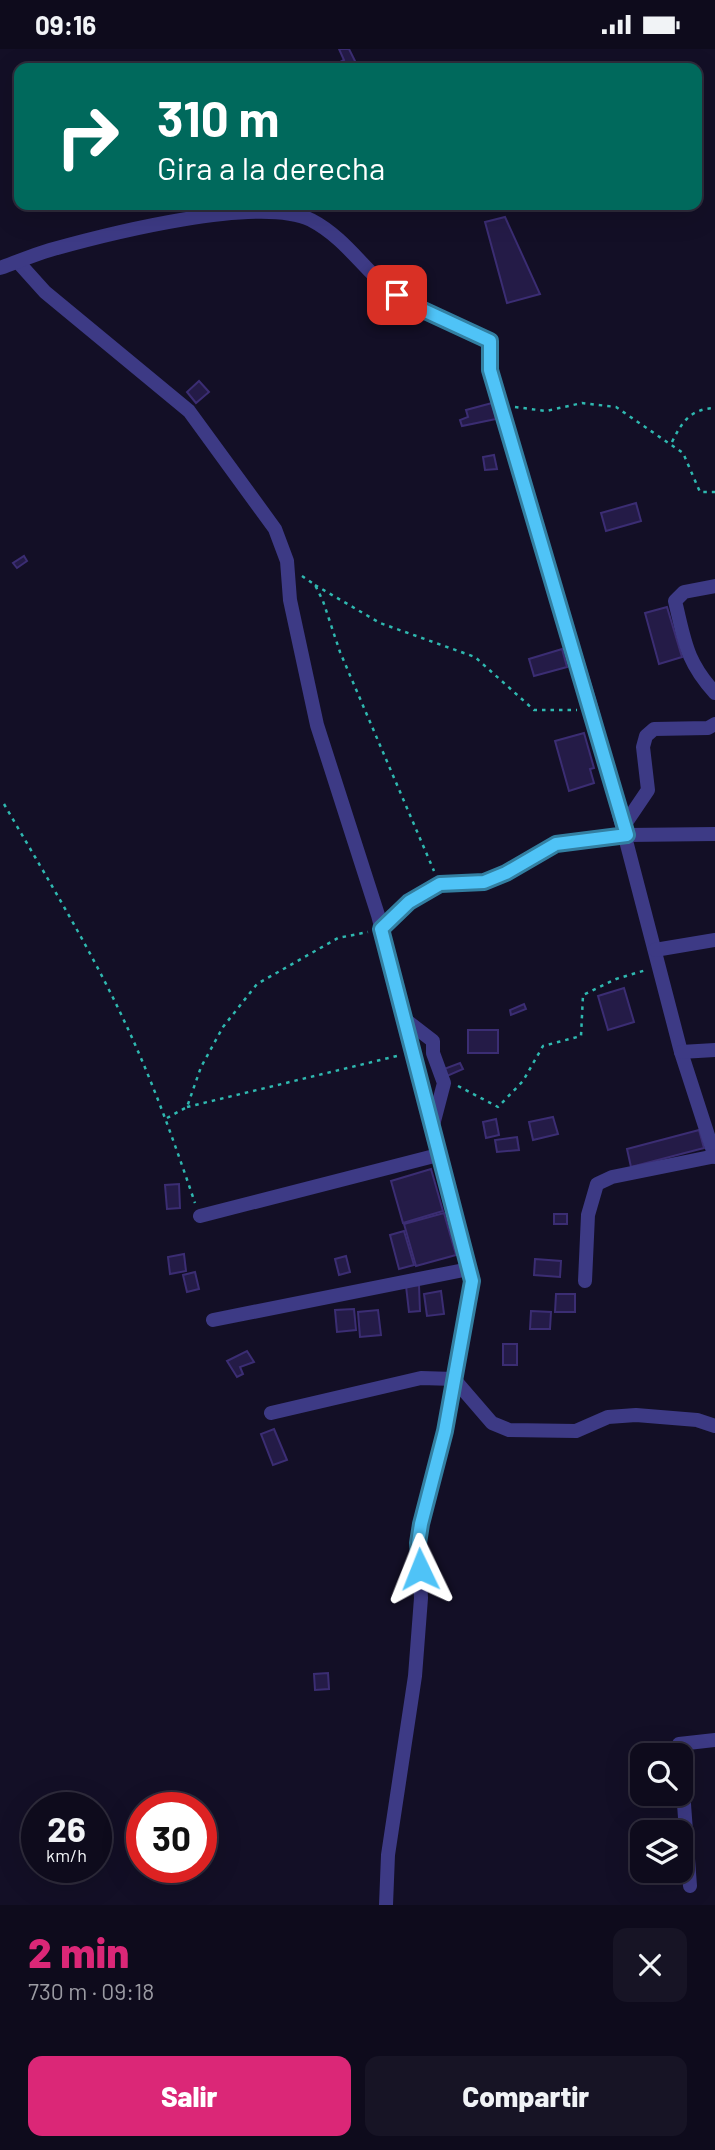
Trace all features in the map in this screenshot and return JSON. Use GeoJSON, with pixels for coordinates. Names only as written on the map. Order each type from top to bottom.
{"type":"FeatureCollection","features":[{"type":"Feature","properties":{"kind":"street"},"geometry":{"type":"LineString","coordinates":[[0,268],[53,249],[156,224],[254,213],[290,214],[308,219],[328,230],[385,286],[408,303],[490,341],[490,370],[592,711],[681,1052],[715,1156],[612,1177],[597,1184],[588,1215],[585,1281]]}},
{"type":"Feature","properties":{"kind":"street"},"geometry":{"type":"LineString","coordinates":[[18,262],[45,292],[189,411],[275,529],[287,561],[290,600],[317,725],[407,1021],[438,1155],[472,1281],[445,1431],[425,1504],[418,1543],[421,1598],[415,1676],[388,1855],[386,1905]]}},
{"type":"Feature","properties":{"kind":"street"},"geometry":{"type":"LineString","coordinates":[[715,586],[684,592],[675,601],[688,656],[697,672],[715,693]]}},
{"type":"Feature","properties":{"kind":"street"},"geometry":{"type":"LineString","coordinates":[[625,831],[648,790],[643,747],[646,736],[654,729],[708,728],[715,724]]}},
{"type":"Feature","properties":{"kind":"street"},"geometry":{"type":"LineString","coordinates":[[381,929],[409,902],[440,884],[484,882],[506,873],[556,844],[625,831],[715,834]]}},
{"type":"Feature","properties":{"kind":"street"},"geometry":{"type":"LineString","coordinates":[[655,950],[715,940]]}},
{"type":"Feature","properties":{"kind":"street"},"geometry":{"type":"LineString","coordinates":[[407,1021],[433,1041],[443,1083],[432,1126]]}},
{"type":"Feature","properties":{"kind":"street"},"geometry":{"type":"LineString","coordinates":[[681,1052],[715,1050]]}},
{"type":"Feature","properties":{"kind":"street"},"geometry":{"type":"LineString","coordinates":[[200,1216],[438,1155]]}},
{"type":"Feature","properties":{"kind":"street"},"geometry":{"type":"LineString","coordinates":[[213,1319],[469,1269]]}},
{"type":"Feature","properties":{"kind":"street"},"geometry":{"type":"LineString","coordinates":[[271,1413],[410,1380],[454,1379]]}},
{"type":"Feature","properties":{"kind":"street"},"geometry":{"type":"LineString","coordinates":[[454,1379],[492,1423],[509,1430],[576,1431],[608,1416],[636,1415],[697,1420],[715,1426]]}},
{"type":"Feature","properties":{"kind":"street"},"geometry":{"type":"LineString","coordinates":[[688,1743],[715,1740]]}},
{"type":"Feature","properties":{"kind":"street"},"geometry":{"type":"LineString","coordinates":[[684,1806],[690,1886]]}},
{"type":"Feature","properties":{"kind":"path"},"geometry":{"type":"LineString","coordinates":[[501,405],[546,411],[582,403],[615,407],[683,453],[700,492],[715,492]]}},
{"type":"Feature","properties":{"kind":"path"},"geometry":{"type":"LineString","coordinates":[[671,443],[683,421],[695,412],[715,408]]}},
{"type":"Feature","properties":{"kind":"path"},"geometry":{"type":"LineString","coordinates":[[287,561],[316,585],[380,623],[475,657],[534,710],[592,711]]}},
{"type":"Feature","properties":{"kind":"path"},"geometry":{"type":"LineString","coordinates":[[316,585],[340,652],[403,794],[419,841],[440,884]]}},
{"type":"Feature","properties":{"kind":"path"},"geometry":{"type":"LineString","coordinates":[[4,804],[76,929],[127,1027],[167,1118],[200,1216]]}},
{"type":"Feature","properties":{"kind":"path"},"geometry":{"type":"LineString","coordinates":[[187,1107],[201,1067],[223,1027],[257,983],[338,938],[381,929]]}},
{"type":"Feature","properties":{"kind":"path"},"geometry":{"type":"LineString","coordinates":[[443,1083],[481,1096],[498,1107],[523,1081],[543,1046],[580,1036],[583,995],[616,979],[660,966]]}},
{"type":"Feature","properties":{"kind":"path"},"geometry":{"type":"LineString","coordinates":[[167,1118],[187,1107],[397,1056],[413,1048]]}},
{"type":"Feature","properties":{"kind":"building"},"geometry":{"type":"Polygon","coordinates":[[[339,49],[349,49],[356,63],[338,63],[344,60],[339,49]]]}},
{"type":"Feature","properties":{"kind":"building"},"geometry":{"type":"Polygon","coordinates":[[[505,217],[540,294],[507,303],[485,222],[505,217]]]}},
{"type":"Feature","properties":{"kind":"building"},"geometry":{"type":"Polygon","coordinates":[[[199,381],[209,392],[196,403],[187,392],[199,381]]]}},
{"type":"Feature","properties":{"kind":"building"},"geometry":{"type":"Polygon","coordinates":[[[492,403],[496,419],[462,426],[460,420],[468,417],[466,410],[492,403]]]}},
{"type":"Feature","properties":{"kind":"building"},"geometry":{"type":"Polygon","coordinates":[[[494,455],[497,469],[485,470],[483,457],[494,455]]]}},
{"type":"Feature","properties":{"kind":"building"},"geometry":{"type":"Polygon","coordinates":[[[636,503],[641,521],[606,531],[601,513],[636,503]]]}},
{"type":"Feature","properties":{"kind":"building"},"geometry":{"type":"Polygon","coordinates":[[[24,556],[27,561],[17,568],[13,563],[24,556]]]}},
{"type":"Feature","properties":{"kind":"building"},"geometry":{"type":"Polygon","coordinates":[[[667,607],[682,657],[659,664],[645,613],[667,607]]]}},
{"type":"Feature","properties":{"kind":"building"},"geometry":{"type":"Polygon","coordinates":[[[562,649],[567,667],[534,676],[529,659],[562,649]]]}},
{"type":"Feature","properties":{"kind":"building"},"geometry":{"type":"Polygon","coordinates":[[[584,733],[594,768],[590,769],[594,783],[569,791],[555,741],[584,733]]]}},
{"type":"Feature","properties":{"kind":"building"},"geometry":{"type":"Polygon","coordinates":[[[624,988],[634,1022],[608,1030],[598,996],[624,988]]]}},
{"type":"Feature","properties":{"kind":"building"},"geometry":{"type":"Polygon","coordinates":[[[524,1004],[526,1009],[511,1015],[510,1010],[524,1004]]]}},
{"type":"Feature","properties":{"kind":"building"},"geometry":{"type":"Polygon","coordinates":[[[468,1030],[498,1030],[498,1053],[468,1053],[468,1030]]]}},
{"type":"Feature","properties":{"kind":"building"},"geometry":{"type":"Polygon","coordinates":[[[460,1063],[463,1069],[447,1076],[444,1069],[460,1063]]]}},
{"type":"Feature","properties":{"kind":"building"},"geometry":{"type":"Polygon","coordinates":[[[553,1117],[558,1134],[533,1140],[529,1122],[553,1117]]]}},
{"type":"Feature","properties":{"kind":"building"},"geometry":{"type":"Polygon","coordinates":[[[496,1119],[499,1135],[486,1138],[483,1122],[496,1119]]]}},
{"type":"Feature","properties":{"kind":"building"},"geometry":{"type":"Polygon","coordinates":[[[699,1130],[704,1148],[631,1167],[627,1149],[699,1130]]]}},
{"type":"Feature","properties":{"kind":"building"},"geometry":{"type":"Polygon","coordinates":[[[517,1137],[519,1150],[497,1152],[495,1140],[517,1137]]]}},
{"type":"Feature","properties":{"kind":"building"},"geometry":{"type":"Polygon","coordinates":[[[431,1169],[443,1211],[403,1223],[391,1181],[431,1169]]]}},
{"type":"Feature","properties":{"kind":"building"},"geometry":{"type":"Polygon","coordinates":[[[179,1184],[180,1208],[167,1209],[165,1185],[179,1184]]]}},
{"type":"Feature","properties":{"kind":"building"},"geometry":{"type":"Polygon","coordinates":[[[444,1213],[456,1255],[416,1266],[404,1224],[444,1213]]]}},
{"type":"Feature","properties":{"kind":"building"},"geometry":{"type":"Polygon","coordinates":[[[554,1214],[567,1214],[567,1224],[554,1224],[554,1214]]]}},
{"type":"Feature","properties":{"kind":"building"},"geometry":{"type":"Polygon","coordinates":[[[404,1231],[414,1265],[399,1269],[390,1235],[404,1231]]]}},
{"type":"Feature","properties":{"kind":"building"},"geometry":{"type":"Polygon","coordinates":[[[184,1254],[186,1271],[170,1274],[168,1257],[184,1254]]]}},
{"type":"Feature","properties":{"kind":"building"},"geometry":{"type":"Polygon","coordinates":[[[346,1256],[350,1272],[339,1275],[335,1259],[346,1256]]]}},
{"type":"Feature","properties":{"kind":"building"},"geometry":{"type":"Polygon","coordinates":[[[535,1259],[561,1261],[560,1277],[534,1275],[535,1259]]]}},
{"type":"Feature","properties":{"kind":"building"},"geometry":{"type":"Polygon","coordinates":[[[195,1272],[199,1289],[187,1292],[183,1275],[195,1272]]]}},
{"type":"Feature","properties":{"kind":"building"},"geometry":{"type":"Polygon","coordinates":[[[419,1285],[420,1311],[409,1312],[406,1286],[419,1285]]]}},
{"type":"Feature","properties":{"kind":"building"},"geometry":{"type":"Polygon","coordinates":[[[441,1291],[444,1314],[427,1316],[424,1294],[441,1291]]]}},
{"type":"Feature","properties":{"kind":"building"},"geometry":{"type":"Polygon","coordinates":[[[556,1294],[575,1294],[575,1312],[555,1312],[556,1294]]]}},
{"type":"Feature","properties":{"kind":"building"},"geometry":{"type":"Polygon","coordinates":[[[354,1309],[356,1330],[337,1332],[335,1310],[354,1309]]]}},
{"type":"Feature","properties":{"kind":"building"},"geometry":{"type":"Polygon","coordinates":[[[378,1310],[381,1335],[360,1337],[358,1312],[378,1310]]]}},
{"type":"Feature","properties":{"kind":"building"},"geometry":{"type":"Polygon","coordinates":[[[531,1311],[551,1312],[550,1329],[530,1329],[531,1311]]]}},
{"type":"Feature","properties":{"kind":"building"},"geometry":{"type":"Polygon","coordinates":[[[503,1344],[517,1344],[517,1365],[503,1365],[503,1344]]]}},
{"type":"Feature","properties":{"kind":"building"},"geometry":{"type":"Polygon","coordinates":[[[247,1351],[254,1362],[240,1367],[243,1374],[237,1377],[227,1361],[247,1351]]]}},
{"type":"Feature","properties":{"kind":"building"},"geometry":{"type":"Polygon","coordinates":[[[274,1429],[287,1460],[273,1465],[261,1434],[274,1429]]]}},
{"type":"Feature","properties":{"kind":"building"},"geometry":{"type":"Polygon","coordinates":[[[328,1673],[329,1689],[315,1690],[314,1674],[328,1673]]]}},
{"type":"Feature","properties":{"kind":"route"},"geometry":{"type":"LineString","coordinates":[[397,295],[408,303],[490,341],[490,370],[627,835],[556,844],[496,878],[484,882],[440,884],[409,902],[381,929],[407,1021],[438,1142],[438,1155],[472,1281],[445,1431],[421,1524],[418,1543],[420,1569]]}}]}
